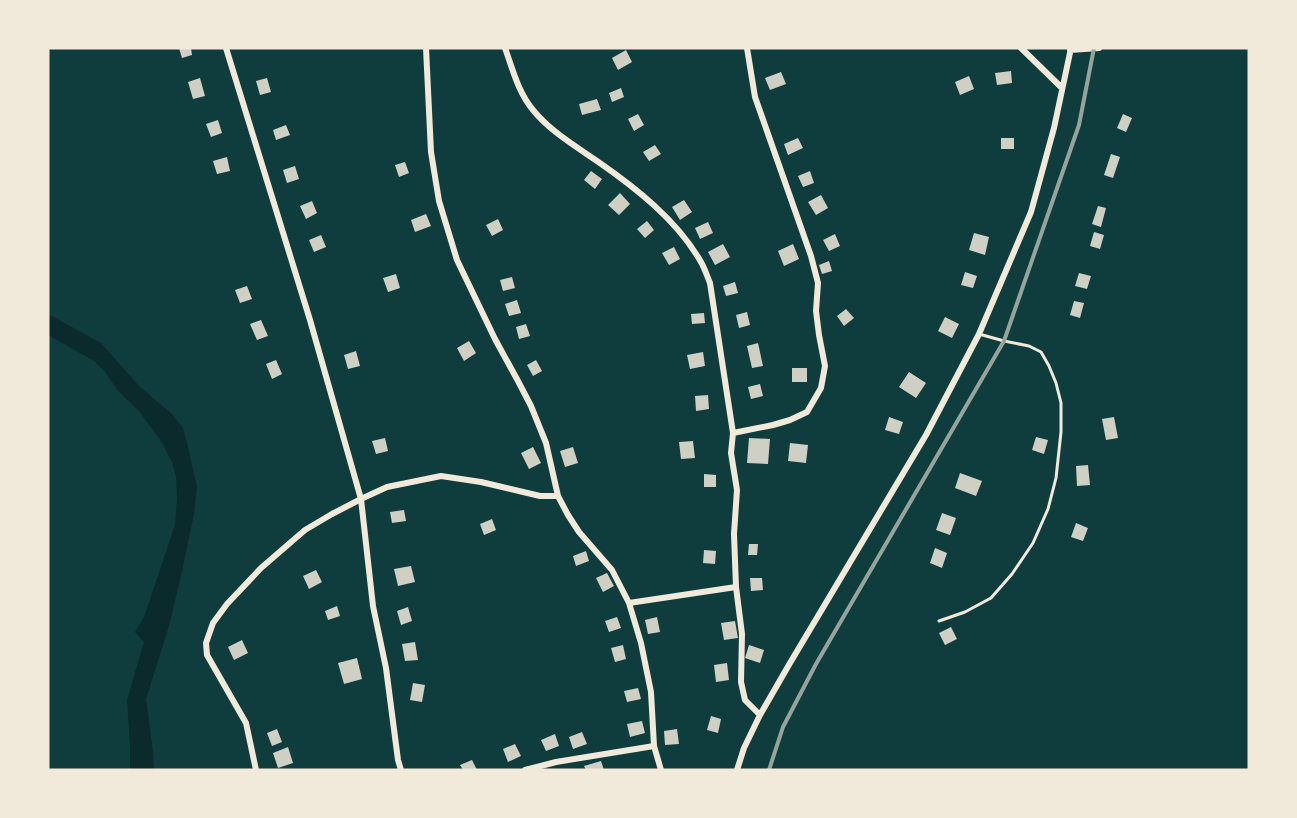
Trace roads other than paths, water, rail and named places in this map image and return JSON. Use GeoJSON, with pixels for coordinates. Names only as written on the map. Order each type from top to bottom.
{"type":"FeatureCollection","features":[{"type":"Feature","properties":{"kind":"street"},"geometry":{"type":"LineString","coordinates":[[226,48],[310,321],[361,499],[373,606],[386,668],[401,770]]}},
{"type":"Feature","properties":{"kind":"street"},"geometry":{"type":"LineString","coordinates":[[426,48],[430,152],[439,201],[457,260],[495,339],[519,381],[546,443],[558,496],[567,515],[612,570],[629,603],[641,643],[651,692],[654,746],[661,770]]}},
{"type":"Feature","properties":{"kind":"street"},"geometry":{"type":"LineString","coordinates":[[505,48],[519,88],[533,111],[558,134],[617,175],[656,207],[676,227],[702,263],[710,283],[733,433],[731,453],[737,489],[734,534],[736,588],[742,634],[741,682],[745,700],[760,715]]}},
{"type":"Feature","properties":{"kind":"street"},"geometry":{"type":"LineString","coordinates":[[733,433],[773,425],[807,412],[821,388],[825,366],[816,311],[818,283],[812,256],[796,217],[780,164],[755,97],[747,48]]}},
{"type":"Feature","properties":{"kind":"street"},"geometry":{"type":"LineString","coordinates":[[1021,48],[1062,88]]}},
{"type":"Feature","properties":{"kind":"street"},"geometry":{"type":"LineString","coordinates":[[737,770],[744,748],[760,715],[926,435],[979,334],[1030,212],[1054,128],[1070,49],[1099,48]]}},
{"type":"Feature","properties":{"kind":"street"},"geometry":{"type":"LineString","coordinates":[[256,770],[246,723],[207,654],[206,643],[213,623],[227,604],[261,568],[305,530],[361,499],[387,488],[441,476],[481,482],[540,496],[558,496]]}},
{"type":"Feature","properties":{"kind":"street"},"geometry":{"type":"LineString","coordinates":[[629,603],[736,588]]}},
{"type":"Feature","properties":{"kind":"street"},"geometry":{"type":"LineString","coordinates":[[525,770],[566,760],[654,746]]}},
{"type":"Feature","properties":{"kind":"lane"},"geometry":{"type":"LineString","coordinates":[[939,621],[965,612],[991,598],[1011,574],[1033,543],[1048,509],[1056,478],[1061,432],[1061,403],[1049,366],[1041,352],[1029,346],[1004,342],[979,334]]}},
{"type":"Feature","properties":{"kind":"water"},"geometry":{"type":"Polygon","coordinates":[[[48,314],[101,343],[140,387],[171,413],[183,428],[188,447],[197,487],[194,514],[169,626],[146,699],[154,770],[130,770],[127,700],[144,642],[135,632],[144,617],[175,525],[176,477],[172,462],[161,441],[139,411],[118,391],[105,372],[94,361],[48,335],[48,314]]]}},
{"type":"Feature","properties":{"kind":"railway"},"geometry":{"type":"LineString","coordinates":[[769,770],[783,727],[816,664],[1004,341],[1079,125],[1094,48]]}}]}
